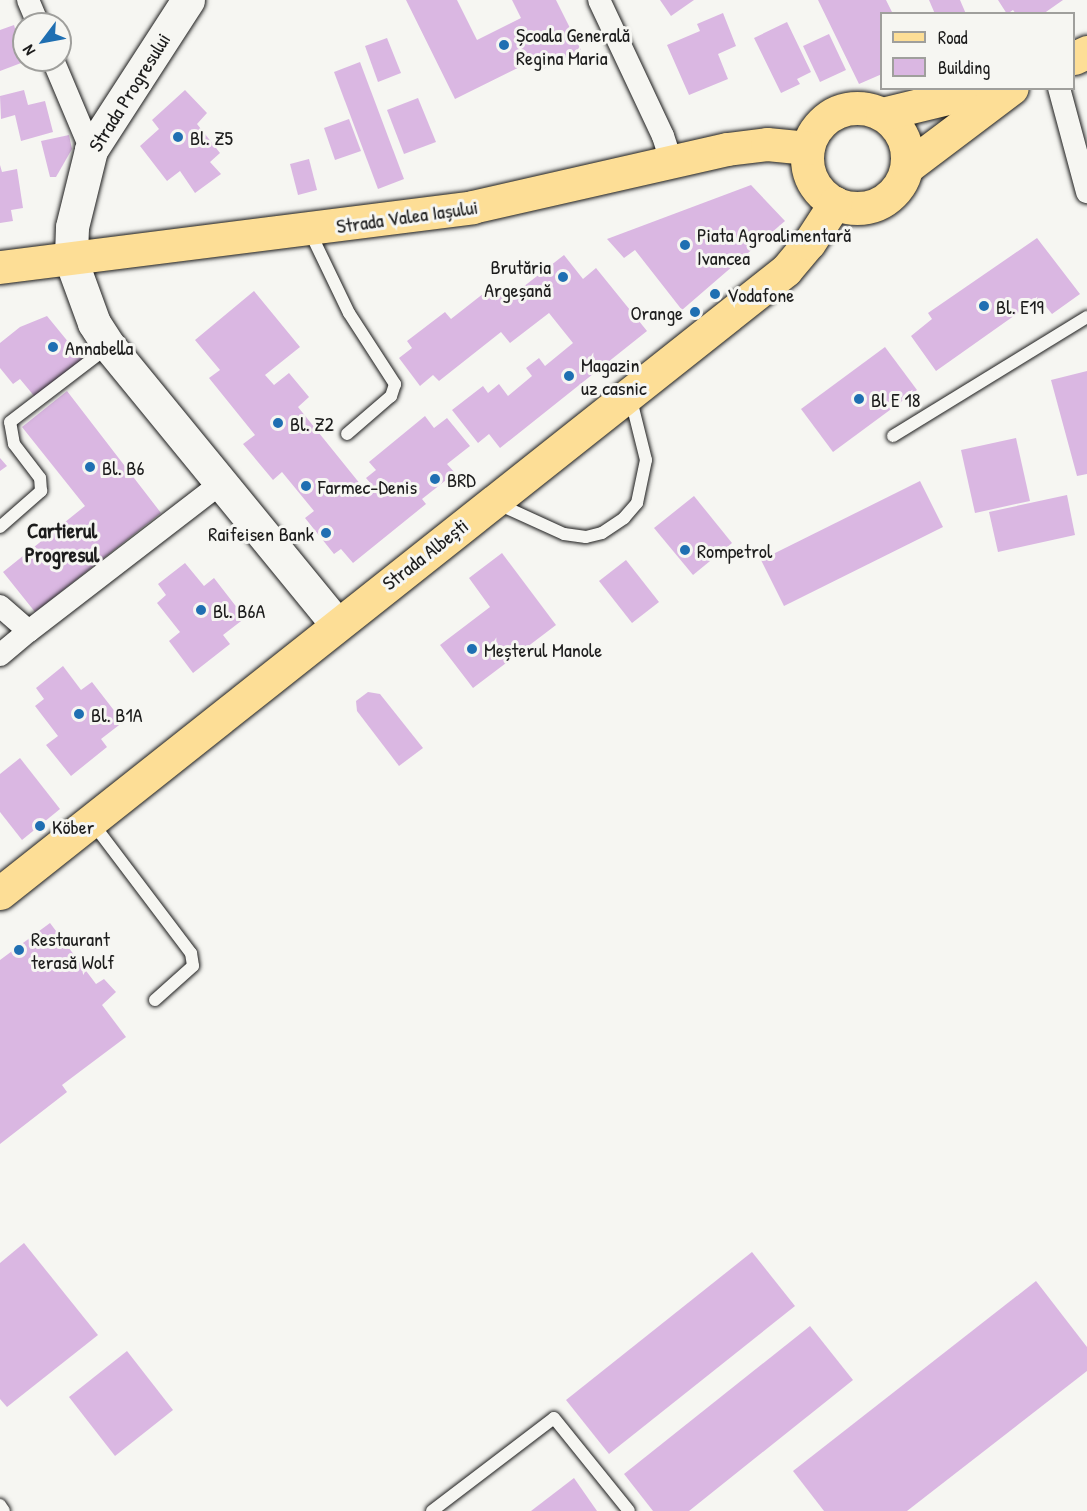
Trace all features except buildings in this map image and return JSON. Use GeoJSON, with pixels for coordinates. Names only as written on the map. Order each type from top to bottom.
{"type":"FeatureCollection","features":[{"type":"Feature","properties":{"kind":"main road"},"geometry":{"type":"LineString","coordinates":[[882,114],[981,90]]}},
{"type":"Feature","properties":{"kind":"main road"},"geometry":{"type":"LineString","coordinates":[[907,167],[1009,90]]}},
{"type":"Feature","properties":{"kind":"main road"},"geometry":{"type":"LineString","coordinates":[[867,109],[882,114],[903,137],[907,167],[901,182],[880,203],[850,207],[835,203],[813,180],[808,148],[814,133],[837,112],[867,109]]}},
{"type":"Feature","properties":{"kind":"main road","name":"Strada Valea Iașului"},"geometry":{"type":"LineString","coordinates":[[0,267],[309,230],[517,199],[672,161],[767,144],[808,148]]}},
{"type":"Feature","properties":{"kind":"main road","name":"Strada Albești"},"geometry":{"type":"LineString","coordinates":[[0,893],[336,623],[786,270],[809,243],[835,203]]}},
{"type":"Feature","properties":{"kind":"street","name":"Strada Progresului"},"geometry":{"type":"LineString","coordinates":[[71,260],[72,227],[91,150],[188,0]]}},
{"type":"Feature","properties":{"kind":"street"},"geometry":{"type":"LineString","coordinates":[[599,0],[672,161]]}},
{"type":"Feature","properties":{"kind":"street"},"geometry":{"type":"LineString","coordinates":[[58,72],[91,150]]}},
{"type":"Feature","properties":{"kind":"street"},"geometry":{"type":"LineString","coordinates":[[1060,90],[1087,192]]}},
{"type":"Feature","properties":{"kind":"street"},"geometry":{"type":"LineString","coordinates":[[71,260],[94,323],[109,346],[336,623]]}},
{"type":"Feature","properties":{"kind":"street"},"geometry":{"type":"LineString","coordinates":[[0,655],[221,483]]}},
{"type":"Feature","properties":{"kind":"street"},"geometry":{"type":"LineString","coordinates":[[0,606],[29,631]]}},
{"type":"Feature","properties":{"kind":"lane"},"geometry":{"type":"LineString","coordinates":[[309,230],[349,313],[395,384],[391,396],[346,434]]}},
{"type":"Feature","properties":{"kind":"lane"},"geometry":{"type":"LineString","coordinates":[[893,436],[1087,317]]}},
{"type":"Feature","properties":{"kind":"lane"},"geometry":{"type":"LineString","coordinates":[[0,527],[41,490],[40,478],[14,444],[10,422],[109,346]]}},
{"type":"Feature","properties":{"kind":"lane"},"geometry":{"type":"LineString","coordinates":[[492,501],[564,534],[586,537],[602,533],[624,518],[637,503],[646,460],[629,394]]}},
{"type":"Feature","properties":{"kind":"lane"},"geometry":{"type":"LineString","coordinates":[[90,820],[191,953],[193,966],[155,1000]]}},
{"type":"Feature","properties":{"kind":"lane"},"geometry":{"type":"LineString","coordinates":[[432,1511],[554,1418],[629,1511]]}},
{"type":"Feature","properties":{"kind":"lane"},"geometry":{"type":"LineString","coordinates":[[0,1505],[4,1511]]}},
{"type":"Feature","properties":{"kind":"place","name":"Școala Generală Regina Maria"},"geometry":{"type":"Point","coordinates":[504,45]}},
{"type":"Feature","properties":{"kind":"place","name":"Bl. Z5"},"geometry":{"type":"Point","coordinates":[178,137]}},
{"type":"Feature","properties":{"kind":"place","name":"Piata Agroalimentară Ivancea"},"geometry":{"type":"Point","coordinates":[685,245]}},
{"type":"Feature","properties":{"kind":"place","name":"Brutăria Argeșană"},"geometry":{"type":"Point","coordinates":[563,277]}},
{"type":"Feature","properties":{"kind":"place","name":"Vodafone"},"geometry":{"type":"Point","coordinates":[715,294]}},
{"type":"Feature","properties":{"kind":"place","name":"Bl. E19"},"geometry":{"type":"Point","coordinates":[984,306]}},
{"type":"Feature","properties":{"kind":"place","name":"Orange"},"geometry":{"type":"Point","coordinates":[695,312]}},
{"type":"Feature","properties":{"kind":"place","name":"Annabella"},"geometry":{"type":"Point","coordinates":[53,347]}},
{"type":"Feature","properties":{"kind":"place","name":"Magazin uz casnic"},"geometry":{"type":"Point","coordinates":[569,376]}},
{"type":"Feature","properties":{"kind":"place","name":"Bl E 18"},"geometry":{"type":"Point","coordinates":[859,399]}},
{"type":"Feature","properties":{"kind":"place","name":"Bl. Z2"},"geometry":{"type":"Point","coordinates":[278,423]}},
{"type":"Feature","properties":{"kind":"place","name":"Bl. B6"},"geometry":{"type":"Point","coordinates":[90,467]}},
{"type":"Feature","properties":{"kind":"place","name":"BRD"},"geometry":{"type":"Point","coordinates":[435,479]}},
{"type":"Feature","properties":{"kind":"place","name":"Farmec-Denis"},"geometry":{"type":"Point","coordinates":[306,486]}},
{"type":"Feature","properties":{"kind":"place","name":"Raifeisen Bank"},"geometry":{"type":"Point","coordinates":[326,533]}},
{"type":"Feature","properties":{"kind":"place","name":"Rompetrol"},"geometry":{"type":"Point","coordinates":[685,550]}},
{"type":"Feature","properties":{"kind":"place","name":"Bl. B6A"},"geometry":{"type":"Point","coordinates":[201,610]}},
{"type":"Feature","properties":{"kind":"place","name":"Meșterul Manole"},"geometry":{"type":"Point","coordinates":[472,649]}},
{"type":"Feature","properties":{"kind":"place","name":"Bl. B1A"},"geometry":{"type":"Point","coordinates":[79,714]}},
{"type":"Feature","properties":{"kind":"place","name":"Köber"},"geometry":{"type":"Point","coordinates":[40,826]}},
{"type":"Feature","properties":{"kind":"place","name":"Restaurant terasă Wolf"},"geometry":{"type":"Point","coordinates":[19,950]}},
{"type":"Feature","properties":{"kind":"district","name":"Cartierul Progresul"},"geometry":{"type":"Point","coordinates":[62,543]}}]}
